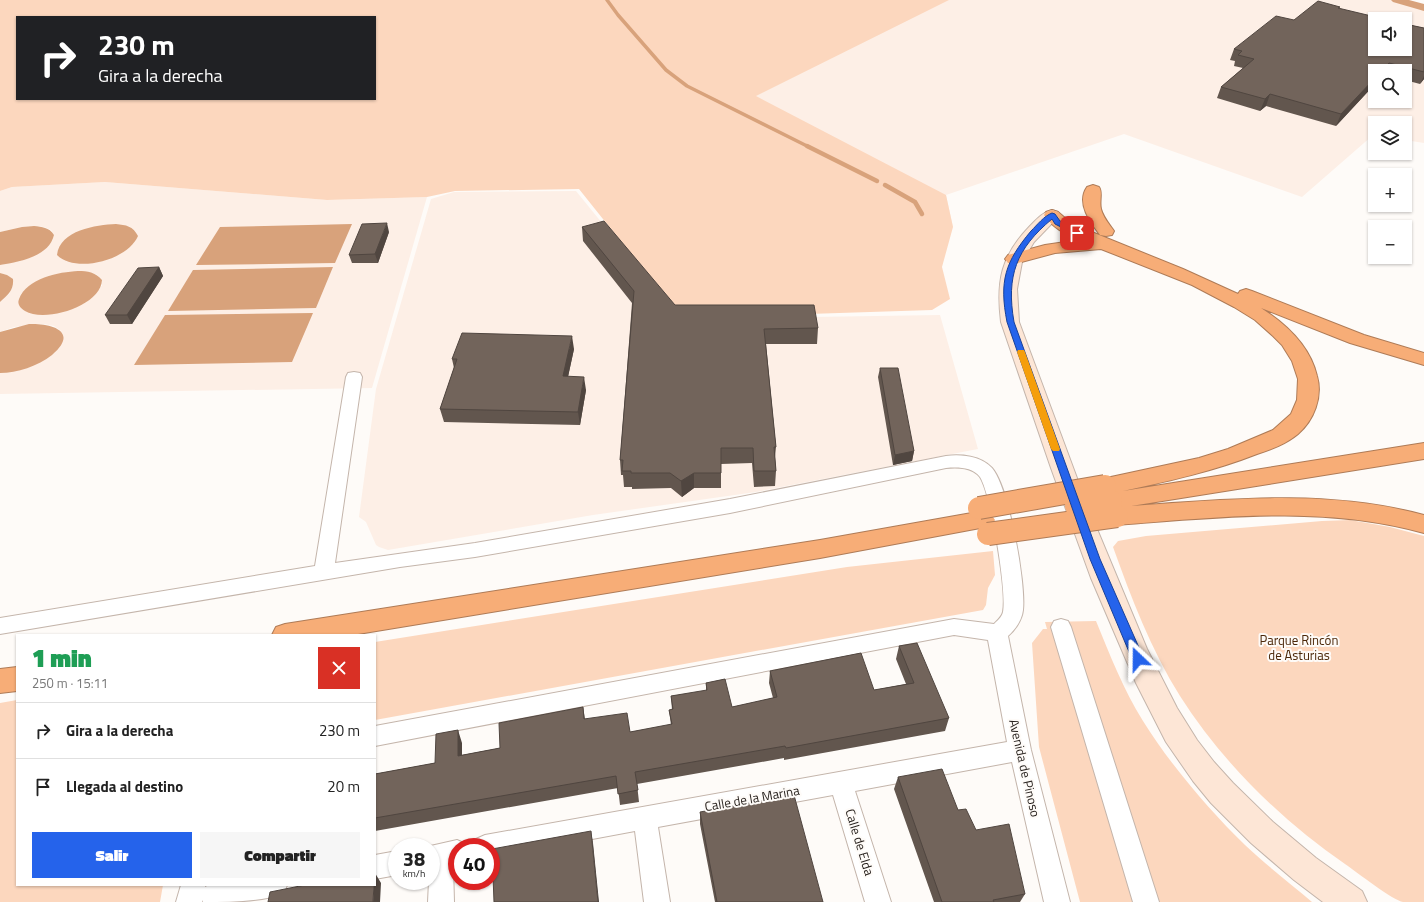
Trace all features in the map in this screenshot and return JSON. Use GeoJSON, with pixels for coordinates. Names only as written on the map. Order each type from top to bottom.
{"type":"FeatureCollection","features":[{"type":"Feature","properties":{"kind":"highway"},"geometry":{"type":"LineString","coordinates":[[1093,190],[1090,198],[1092,209],[1099,222],[1106,230]]}},
{"type":"Feature","properties":{"kind":"highway"},"geometry":{"type":"LineString","coordinates":[[1052,215],[1076,217],[1275,308],[1357,339],[1424,359]]}},
{"type":"Feature","properties":{"kind":"highway"},"geometry":{"type":"LineString","coordinates":[[1052,215],[1066,228],[1188,276],[1226,295],[1257,314],[1282,334],[1299,355],[1304,366],[1309,389],[1308,402],[1302,414],[1294,425],[1274,439],[1233,456],[1192,468],[1111,501]]}},
{"type":"Feature","properties":{"kind":"highway"},"geometry":{"type":"LineString","coordinates":[[1014,259],[1049,248],[1063,246],[1095,245],[1116,248]]}},
{"type":"Feature","properties":{"kind":"highway"},"geometry":{"type":"LineString","coordinates":[[608,583],[660,566],[1111,501],[1424,451]]}},
{"type":"Feature","properties":{"kind":"highway"},"geometry":{"type":"LineString","coordinates":[[291,634],[820,549],[983,520],[1111,501],[1251,507],[1333,507],[1384,513],[1424,524]]}},
{"type":"Feature","properties":{"kind":"highway"},"geometry":{"type":"LineString","coordinates":[[0,681],[16,678]]}},
{"type":"Feature","properties":{"kind":"street"},"geometry":{"type":"LineString","coordinates":[[1052,215],[1031,235],[1014,259],[1008,275],[1007,290],[1010,322],[1095,559],[1150,688],[1165,715],[1188,750],[1226,795],[1248,818],[1288,855],[1351,902]]}},
{"type":"Feature","properties":{"kind":"street"},"geometry":{"type":"LineString","coordinates":[[324,573],[354,377]]}},
{"type":"Feature","properties":{"kind":"street"},"geometry":{"type":"LineString","coordinates":[[0,626],[475,550],[722,507],[946,462],[958,461],[972,464],[988,475],[996,498],[1010,565],[1013,610],[1010,620],[1005,627],[997,633],[954,627],[376,736]]}},
{"type":"Feature","properties":{"kind":"street"},"geometry":{"type":"LineString","coordinates":[[1061,627],[1146,902]]}},
{"type":"Feature","properties":{"kind":"street","name":"Avenida de Pinoso"},"geometry":{"type":"LineString","coordinates":[[997,633],[1020,750],[1057,902]]}},
{"type":"Feature","properties":{"kind":"street","name":"Calle de la Marina"},"geometry":{"type":"LineString","coordinates":[[500,844],[1020,750]]}},
{"type":"Feature","properties":{"kind":"street","name":"Calle de Elda"},"geometry":{"type":"LineString","coordinates":[[841,782],[878,902]]}},
{"type":"Feature","properties":{"kind":"street"},"geometry":{"type":"LineString","coordinates":[[645,818],[657,902]]}},
{"type":"Feature","properties":{"kind":"street"},"geometry":{"type":"LineString","coordinates":[[440,902],[443,855]]}},
{"type":"Feature","properties":{"kind":"street"},"geometry":{"type":"LineString","coordinates":[[376,867],[388,865]]}},
{"type":"Feature","properties":{"kind":"street"},"geometry":{"type":"LineString","coordinates":[[190,902],[208,892],[265,886]]}},
{"type":"Feature","properties":{"kind":"shaded area"},"geometry":{"type":"Polygon","coordinates":[[[604,0],[1391,0],[1424,9],[1424,143],[1412,141],[1412,116],[1368,116],[1368,139],[1302,197],[1124,134],[946,195],[953,227],[604,0]]]}},
{"type":"Feature","properties":{"kind":"shaded area"},"geometry":{"type":"Polygon","coordinates":[[[105,182],[327,200],[427,197],[372,388],[0,394],[0,373],[6,373],[61,331],[54,326],[43,324],[14,327],[0,332],[0,302],[10,293],[7,275],[0,273],[0,265],[26,259],[38,253],[52,241],[54,235],[51,230],[44,227],[34,226],[0,232],[0,191],[12,187],[105,182]],[[333,267],[168,310],[316,308],[333,267]],[[78,271],[51,275],[39,280],[28,287],[21,294],[18,301],[102,286],[102,280],[97,275],[89,272],[78,271]]]}},
{"type":"Feature","properties":{"kind":"shaded area"},"geometry":{"type":"Polygon","coordinates":[[[576,191],[680,319],[940,315],[978,449],[756,492],[593,515],[388,550],[379,547],[376,545],[366,522],[359,517],[376,389],[431,199],[454,192],[576,191]]]}},
{"type":"Feature","properties":{"kind":"shaded area"},"geometry":{"type":"Polygon","coordinates":[[[116,224],[129,227],[134,230],[138,236],[124,252],[113,258],[88,264],[66,261],[57,255],[65,240],[72,234],[80,230],[116,224]]]}},
{"type":"Feature","properties":{"kind":"shaded area"},"geometry":{"type":"Polygon","coordinates":[[[352,224],[335,263],[196,265],[220,227],[352,224]]]}},
{"type":"Feature","properties":{"kind":"shaded area"},"geometry":{"type":"Polygon","coordinates":[[[34,226],[48,229],[54,235],[46,249],[24,260],[0,265],[0,232],[34,226]]]}},
{"type":"Feature","properties":{"kind":"shaded area"},"geometry":{"type":"Polygon","coordinates":[[[333,267],[316,308],[168,311],[193,270],[333,267]]]}},
{"type":"Feature","properties":{"kind":"shaded area"},"geometry":{"type":"Polygon","coordinates":[[[78,271],[91,272],[102,280],[99,289],[92,298],[82,304],[71,310],[45,315],[25,311],[19,306],[18,301],[23,292],[36,281],[53,275],[78,271]]]}},
{"type":"Feature","properties":{"kind":"shaded area"},"geometry":{"type":"Polygon","coordinates":[[[0,273],[13,279],[13,286],[6,297],[0,302],[0,273]]]}},
{"type":"Feature","properties":{"kind":"shaded area"},"geometry":{"type":"Polygon","coordinates":[[[313,313],[292,362],[134,365],[165,315],[313,313]]]}},
{"type":"Feature","properties":{"kind":"shaded area"},"geometry":{"type":"Polygon","coordinates":[[[29,324],[46,325],[59,330],[63,334],[63,340],[60,347],[52,355],[34,366],[13,372],[0,373],[0,332],[29,324]]]}},
{"type":"Feature","properties":{"kind":"green space"},"geometry":{"type":"Polygon","coordinates":[[[0,0],[949,0],[756,96],[946,195],[953,227],[942,267],[950,299],[932,310],[682,318],[579,189],[455,191],[427,197],[327,200],[105,182],[12,187],[0,191],[0,0]]]}},
{"type":"Feature","properties":{"kind":"green space","name":"Parque Rincón de Asturias"},"geometry":{"type":"Polygon","coordinates":[[[1350,520],[1390,527],[1424,536],[1424,902],[1403,902],[1392,897],[1321,847],[1254,788],[1214,744],[1180,696],[1160,660],[1142,623],[1113,547],[1118,541],[1146,536],[1350,520]]]}},
{"type":"Feature","properties":{"kind":"green space"},"geometry":{"type":"Polygon","coordinates":[[[993,551],[995,575],[988,588],[986,605],[983,610],[376,720],[376,642],[847,567],[993,551]]]}},
{"type":"Feature","properties":{"kind":"green space"},"geometry":{"type":"Polygon","coordinates":[[[1096,621],[1129,697],[1153,737],[1177,769],[1218,817],[1245,845],[1312,902],[1080,902],[1039,747],[1032,643],[1043,629],[1047,629],[1045,622],[1096,621]]]}},
{"type":"Feature","properties":{"kind":"green space"},"geometry":{"type":"Polygon","coordinates":[[[16,700],[16,886],[163,886],[160,902],[0,902],[0,703],[16,700]]]}},
{"type":"Feature","properties":{"kind":"building"},"geometry":{"type":"Polygon","coordinates":[[[1318,1],[1340,7],[1338,8],[1368,15],[1368,56],[1412,56],[1412,25],[1424,28],[1424,72],[1412,69],[1412,64],[1368,64],[1368,85],[1341,114],[1270,94],[1265,99],[1221,87],[1254,59],[1238,55],[1242,51],[1234,49],[1276,16],[1294,20],[1318,1]]]}},
{"type":"Feature","properties":{"kind":"building"},"geometry":{"type":"Polygon","coordinates":[[[604,221],[675,305],[814,305],[818,328],[764,329],[776,447],[774,447],[776,471],[754,471],[753,448],[721,448],[721,473],[694,473],[681,481],[670,473],[631,473],[631,471],[622,471],[623,460],[620,460],[634,291],[582,227],[604,221]]]}},
{"type":"Feature","properties":{"kind":"building"},"geometry":{"type":"Polygon","coordinates":[[[387,223],[375,254],[349,255],[362,224],[387,223]]]}},
{"type":"Feature","properties":{"kind":"building"},"geometry":{"type":"Polygon","coordinates":[[[159,267],[127,315],[105,315],[138,268],[159,267]]]}},
{"type":"Feature","properties":{"kind":"building"},"geometry":{"type":"Polygon","coordinates":[[[462,333],[572,336],[563,376],[584,377],[578,412],[440,409],[457,359],[452,359],[462,333]]]}},
{"type":"Feature","properties":{"kind":"building"},"geometry":{"type":"Polygon","coordinates":[[[880,368],[898,368],[914,451],[895,455],[880,368]]]}},
{"type":"Feature","properties":{"kind":"building"},"geometry":{"type":"Polygon","coordinates":[[[917,643],[949,718],[786,748],[785,746],[635,772],[638,790],[618,794],[616,776],[376,818],[376,774],[435,763],[436,734],[458,730],[458,756],[500,748],[499,723],[583,707],[584,719],[627,713],[630,732],[672,724],[669,710],[673,709],[671,696],[707,690],[706,683],[725,679],[732,707],[777,697],[770,671],[861,653],[874,690],[914,683],[899,646],[917,643]]]}},
{"type":"Feature","properties":{"kind":"building"},"geometry":{"type":"Polygon","coordinates":[[[942,769],[958,810],[966,809],[976,830],[1009,824],[1025,894],[993,900],[994,902],[942,902],[898,777],[942,769]]]}},
{"type":"Feature","properties":{"kind":"building"},"geometry":{"type":"Polygon","coordinates":[[[794,795],[823,902],[717,902],[700,812],[794,795]]]}},
{"type":"Feature","properties":{"kind":"building"},"geometry":{"type":"Polygon","coordinates":[[[591,831],[598,902],[494,902],[494,890],[500,890],[500,848],[591,831]]]}},
{"type":"Feature","properties":{"kind":"building"},"geometry":{"type":"Polygon","coordinates":[[[300,886],[374,886],[373,902],[268,902],[270,892],[300,886]]]}},
{"type":"Feature","properties":{"kind":"waterway"},"geometry":{"type":"LineString","coordinates":[[607,0],[618,15],[666,70],[687,86],[877,181]]}},
{"type":"Feature","properties":{"kind":"waterway"},"geometry":{"type":"LineString","coordinates":[[1397,0],[1424,8]]}},
{"type":"Feature","properties":{"kind":"waterway"},"geometry":{"type":"LineString","coordinates":[[885,185],[915,202],[922,214]]}},
{"type":"Feature","properties":{"kind":"slow traffic"},"geometry":{"type":"LineString","coordinates":[[1021,352],[1056,449]]}},
{"type":"Feature","properties":{"kind":"route"},"geometry":{"type":"LineString","coordinates":[[1077,233],[1066,228],[1052,215],[1040,225],[1022,246],[1014,259],[1008,275],[1007,304],[1010,322],[1095,559],[1138,659]]}}]}
